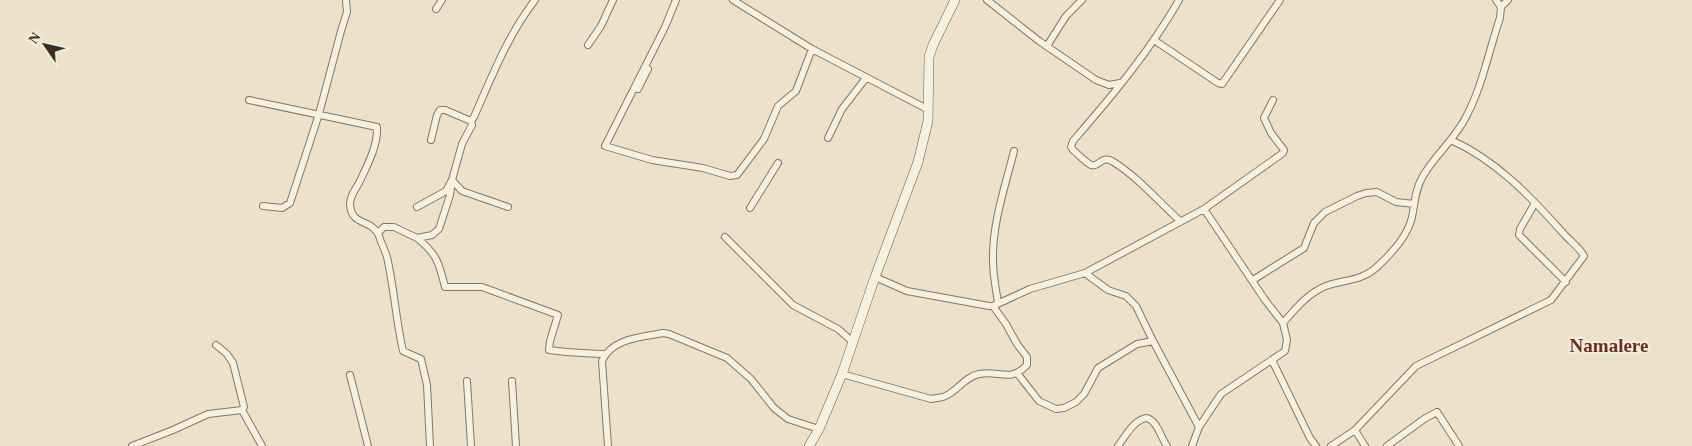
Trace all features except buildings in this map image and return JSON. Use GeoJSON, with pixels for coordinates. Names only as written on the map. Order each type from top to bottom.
{"type":"FeatureCollection","features":[{"type":"Feature","properties":{"kind":"street"},"geometry":{"type":"LineString","coordinates":[[263,206],[282,208],[290,203],[319,114],[347,12],[346,0]]}},
{"type":"Feature","properties":{"kind":"street"},"geometry":{"type":"LineString","coordinates":[[436,9],[442,0]]}},
{"type":"Feature","properties":{"kind":"street"},"geometry":{"type":"LineString","coordinates":[[417,238],[432,235],[439,229],[450,195],[462,144],[472,125],[471,121],[508,42],[517,25],[535,0]]}},
{"type":"Feature","properties":{"kind":"street"},"geometry":{"type":"LineString","coordinates":[[588,45],[601,26],[613,0]]}},
{"type":"Feature","properties":{"kind":"street"},"geometry":{"type":"LineString","coordinates":[[676,0],[665,27],[605,146],[652,160],[703,168],[730,176],[737,175],[764,139],[778,106],[796,91],[812,49]]}},
{"type":"Feature","properties":{"kind":"street"},"geometry":{"type":"LineString","coordinates":[[733,0],[812,49],[928,110]]}},
{"type":"Feature","properties":{"kind":"street"},"geometry":{"type":"LineString","coordinates":[[809,446],[819,429],[842,374],[875,277],[918,162],[927,128],[929,57],[955,0]]}},
{"type":"Feature","properties":{"kind":"street"},"geometry":{"type":"LineString","coordinates":[[1047,46],[1066,16],[1082,0]]}},
{"type":"Feature","properties":{"kind":"street"},"geometry":{"type":"LineString","coordinates":[[1179,0],[1154,40],[1073,141],[1072,148],[1093,165],[1104,159],[1111,161],[1146,188],[1180,221]]}},
{"type":"Feature","properties":{"kind":"street"},"geometry":{"type":"LineString","coordinates":[[1154,40],[1222,84],[1280,0]]}},
{"type":"Feature","properties":{"kind":"street"},"geometry":{"type":"LineString","coordinates":[[1283,323],[1314,292],[1327,285],[1353,280],[1376,268],[1407,231],[1422,177],[1439,153],[1452,140],[1468,114],[1478,91],[1500,18],[1501,6],[1496,0]]}},
{"type":"Feature","properties":{"kind":"street"},"geometry":{"type":"LineString","coordinates":[[1501,6],[1508,0]]}},
{"type":"Feature","properties":{"kind":"street"},"geometry":{"type":"LineString","coordinates":[[989,1],[1047,46],[1096,80],[1109,85],[1122,82]]}},
{"type":"Feature","properties":{"kind":"street"},"geometry":{"type":"LineString","coordinates":[[618,114],[645,79],[651,60]]}},
{"type":"Feature","properties":{"kind":"street"},"geometry":{"type":"LineString","coordinates":[[828,138],[842,108],[866,78]]}},
{"type":"Feature","properties":{"kind":"street"},"geometry":{"type":"LineString","coordinates":[[249,100],[377,127],[377,137],[364,172],[351,195],[351,213],[355,218],[371,226],[378,233],[387,255],[393,284],[398,329],[404,351],[421,359],[427,385],[430,445],[422,446]]}},
{"type":"Feature","properties":{"kind":"street"},"geometry":{"type":"LineString","coordinates":[[875,277],[907,291],[965,302],[996,304],[1030,289],[1085,274],[1204,209],[1283,154],[1284,150],[1271,133],[1264,118],[1273,100]]}},
{"type":"Feature","properties":{"kind":"street"},"geometry":{"type":"LineString","coordinates":[[431,140],[440,110],[445,110],[471,121]]}},
{"type":"Feature","properties":{"kind":"street"},"geometry":{"type":"LineString","coordinates":[[1331,446],[1355,430],[1416,366],[1551,300],[1584,256],[1535,203],[1496,167],[1470,148],[1452,140]]}},
{"type":"Feature","properties":{"kind":"street"},"geometry":{"type":"LineString","coordinates":[[842,374],[931,399],[944,396],[963,381],[980,373],[1011,375],[1027,365],[1027,357],[1017,344],[996,304],[993,262],[1001,201],[1014,151]]}},
{"type":"Feature","properties":{"kind":"street"},"geometry":{"type":"LineString","coordinates":[[750,208],[778,163]]}},
{"type":"Feature","properties":{"kind":"street"},"geometry":{"type":"LineString","coordinates":[[452,180],[462,191],[508,207]]}},
{"type":"Feature","properties":{"kind":"street"},"geometry":{"type":"LineString","coordinates":[[417,207],[446,191],[452,180]]}},
{"type":"Feature","properties":{"kind":"street"},"geometry":{"type":"LineString","coordinates":[[1252,280],[1304,248],[1314,223],[1325,212],[1357,196],[1377,192],[1396,202],[1414,204]]}},
{"type":"Feature","properties":{"kind":"street"},"geometry":{"type":"LineString","coordinates":[[1535,203],[1520,229],[1519,235],[1566,282]]}},
{"type":"Feature","properties":{"kind":"street"},"geometry":{"type":"LineString","coordinates":[[1192,446],[1199,427],[1221,394],[1287,348],[1287,336],[1283,323],[1265,300],[1204,209]]}},
{"type":"Feature","properties":{"kind":"street"},"geometry":{"type":"LineString","coordinates":[[378,233],[384,227],[394,228],[417,238],[430,248],[439,263],[445,287],[482,288],[558,316],[549,350],[570,354],[605,354]]}},
{"type":"Feature","properties":{"kind":"street"},"geometry":{"type":"LineString","coordinates":[[725,237],[793,305],[838,329],[854,342]]}},
{"type":"Feature","properties":{"kind":"street"},"geometry":{"type":"LineString","coordinates":[[1085,274],[1108,290],[1131,299],[1199,427]]}},
{"type":"Feature","properties":{"kind":"street"},"geometry":{"type":"LineString","coordinates":[[608,446],[602,361],[605,354],[609,349],[621,343],[657,334],[669,334],[727,358],[751,379],[774,408],[788,419],[819,429]]}},
{"type":"Feature","properties":{"kind":"street"},"geometry":{"type":"LineString","coordinates":[[1017,373],[1039,400],[1056,409],[1064,408],[1072,405],[1084,394],[1098,368],[1137,344],[1153,341]]}},
{"type":"Feature","properties":{"kind":"street"},"geometry":{"type":"LineString","coordinates":[[216,345],[227,354],[233,363],[245,404],[242,410]]}},
{"type":"Feature","properties":{"kind":"street"},"geometry":{"type":"LineString","coordinates":[[1272,360],[1310,438],[1316,446]]}},
{"type":"Feature","properties":{"kind":"street"},"geometry":{"type":"LineString","coordinates":[[350,375],[368,446]]}},
{"type":"Feature","properties":{"kind":"street"},"geometry":{"type":"LineString","coordinates":[[467,381],[471,446]]}},
{"type":"Feature","properties":{"kind":"street"},"geometry":{"type":"LineString","coordinates":[[512,381],[516,446]]}},
{"type":"Feature","properties":{"kind":"street"},"geometry":{"type":"LineString","coordinates":[[132,446],[208,414],[242,410]]}},
{"type":"Feature","properties":{"kind":"street"},"geometry":{"type":"LineString","coordinates":[[242,410],[262,446]]}},
{"type":"Feature","properties":{"kind":"street"},"geometry":{"type":"LineString","coordinates":[[1388,446],[1417,424],[1437,412],[1459,446]]}},
{"type":"Feature","properties":{"kind":"street"},"geometry":{"type":"LineString","coordinates":[[1118,446],[1132,427],[1143,418],[1146,418],[1157,425],[1159,434],[1167,446]]}},
{"type":"Feature","properties":{"kind":"street"},"geometry":{"type":"LineString","coordinates":[[1355,430],[1365,446]]}},
{"type":"Feature","properties":{"kind":"district","name":"Namalere"},"geometry":{"type":"Point","coordinates":[1609,345]}}]}
